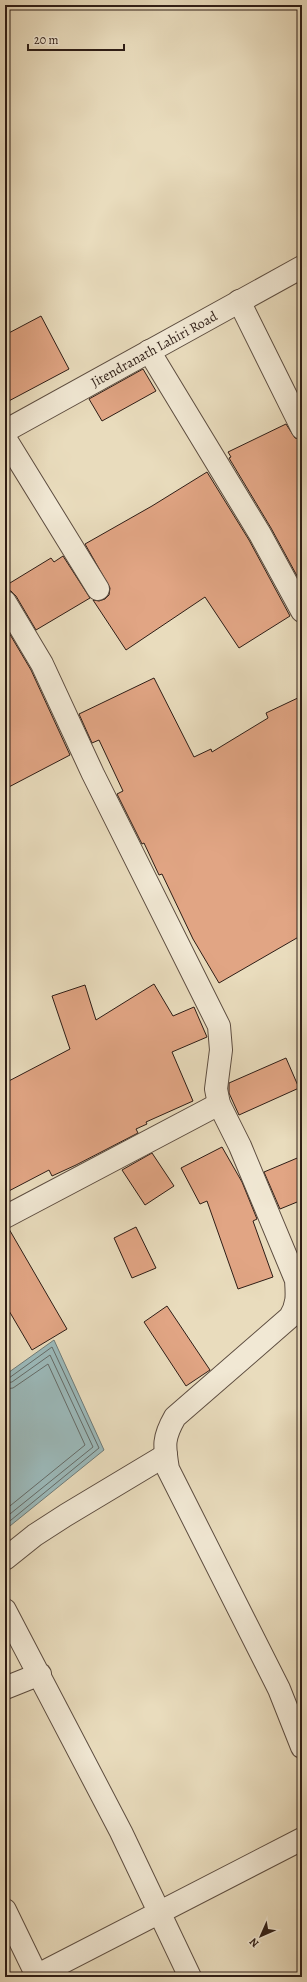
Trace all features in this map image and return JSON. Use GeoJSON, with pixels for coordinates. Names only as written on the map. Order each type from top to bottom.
{"type":"FeatureCollection","features":[{"type":"Feature","properties":{"kind":"street","name":"Jitendranath Lahiri Road"},"geometry":{"type":"LineString","coordinates":[[5,431],[302,267]]}},
{"type":"Feature","properties":{"kind":"street"},"geometry":{"type":"LineString","coordinates":[[239,301],[302,428]]}},
{"type":"Feature","properties":{"kind":"street"},"geometry":{"type":"LineString","coordinates":[[149,351],[260,534],[302,611]]}},
{"type":"Feature","properties":{"kind":"street"},"geometry":{"type":"LineString","coordinates":[[5,438],[98,589]]}},
{"type":"Feature","properties":{"kind":"street"},"geometry":{"type":"LineString","coordinates":[[5,602],[42,664],[93,774],[219,1026],[221,1050],[216,1089],[219,1104],[240,1146],[293,1273],[299,1302],[290,1317],[175,1417],[166,1433],[166,1455],[168,1469],[279,1689],[302,1746]]}},
{"type":"Feature","properties":{"kind":"street"},"geometry":{"type":"LineString","coordinates":[[5,1216],[219,1104]]}},
{"type":"Feature","properties":{"kind":"street"},"geometry":{"type":"LineString","coordinates":[[5,1559],[35,1535],[166,1455]]}},
{"type":"Feature","properties":{"kind":"street"},"geometry":{"type":"LineString","coordinates":[[5,1610],[40,1674],[121,1832],[190,1977]]}},
{"type":"Feature","properties":{"kind":"street"},"geometry":{"type":"LineString","coordinates":[[5,1688],[40,1674]]}},
{"type":"Feature","properties":{"kind":"street"},"geometry":{"type":"LineString","coordinates":[[5,1910],[46,1974],[302,1839]]}},
{"type":"Feature","properties":{"kind":"water"},"geometry":{"type":"Polygon","coordinates":[[[54,1340],[104,1450],[5,1530],[5,1375],[54,1340]]]}},
{"type":"Feature","properties":{"kind":"building"},"geometry":{"type":"Polygon","coordinates":[[[41,316],[69,369],[5,403],[5,335],[41,316]]]}},
{"type":"Feature","properties":{"kind":"building"},"geometry":{"type":"Polygon","coordinates":[[[143,369],[156,391],[102,421],[89,399],[143,369]]]}},
{"type":"Feature","properties":{"kind":"building"},"geometry":{"type":"Polygon","coordinates":[[[286,424],[295,438],[302,440],[302,585],[271,528],[229,458],[231,457],[228,452],[286,424]]]}},
{"type":"Feature","properties":{"kind":"building"},"geometry":{"type":"Polygon","coordinates":[[[207,472],[249,540],[290,616],[239,648],[205,597],[126,650],[93,600],[99,601],[105,599],[109,595],[110,588],[85,544],[152,506],[207,472]]]}},
{"type":"Feature","properties":{"kind":"building"},"geometry":{"type":"Polygon","coordinates":[[[63,556],[90,598],[36,630],[16,596],[11,591],[5,590],[5,586],[51,558],[54,562],[63,556]]]}},
{"type":"Feature","properties":{"kind":"building"},"geometry":{"type":"Polygon","coordinates":[[[5,626],[31,670],[70,755],[5,789],[5,626]]]}},
{"type":"Feature","properties":{"kind":"building"},"geometry":{"type":"Polygon","coordinates":[[[154,678],[194,757],[211,749],[212,752],[268,718],[266,713],[302,696],[302,935],[219,983],[193,939],[162,874],[159,875],[144,843],[142,844],[117,794],[123,791],[99,740],[92,743],[79,714],[154,678]]]}},
{"type":"Feature","properties":{"kind":"building"},"geometry":{"type":"Polygon","coordinates":[[[154,984],[173,1016],[194,1007],[207,1037],[172,1052],[193,1101],[146,1122],[147,1124],[136,1129],[138,1133],[76,1165],[52,1176],[49,1170],[5,1193],[5,1083],[70,1049],[52,996],[85,985],[96,1020],[154,984]]]}},
{"type":"Feature","properties":{"kind":"building"},"geometry":{"type":"Polygon","coordinates":[[[286,1058],[299,1088],[239,1115],[229,1093],[229,1083],[286,1058]]]}},
{"type":"Feature","properties":{"kind":"building"},"geometry":{"type":"Polygon","coordinates":[[[222,1147],[242,1182],[257,1219],[253,1221],[273,1277],[238,1289],[207,1201],[200,1204],[181,1168],[222,1147]]]}},
{"type":"Feature","properties":{"kind":"building"},"geometry":{"type":"Polygon","coordinates":[[[152,1153],[174,1186],[145,1205],[122,1170],[152,1153]]]}},
{"type":"Feature","properties":{"kind":"building"},"geometry":{"type":"Polygon","coordinates":[[[302,1156],[302,1200],[280,1209],[264,1172],[302,1156]]]}},
{"type":"Feature","properties":{"kind":"building"},"geometry":{"type":"Polygon","coordinates":[[[136,1227],[156,1268],[132,1278],[114,1238],[136,1227]]]}},
{"type":"Feature","properties":{"kind":"building"},"geometry":{"type":"Polygon","coordinates":[[[5,1229],[9,1229],[67,1329],[32,1350],[5,1304],[5,1229]]]}},
{"type":"Feature","properties":{"kind":"building"},"geometry":{"type":"Polygon","coordinates":[[[167,1306],[210,1370],[186,1386],[144,1322],[167,1306]]]}}]}
